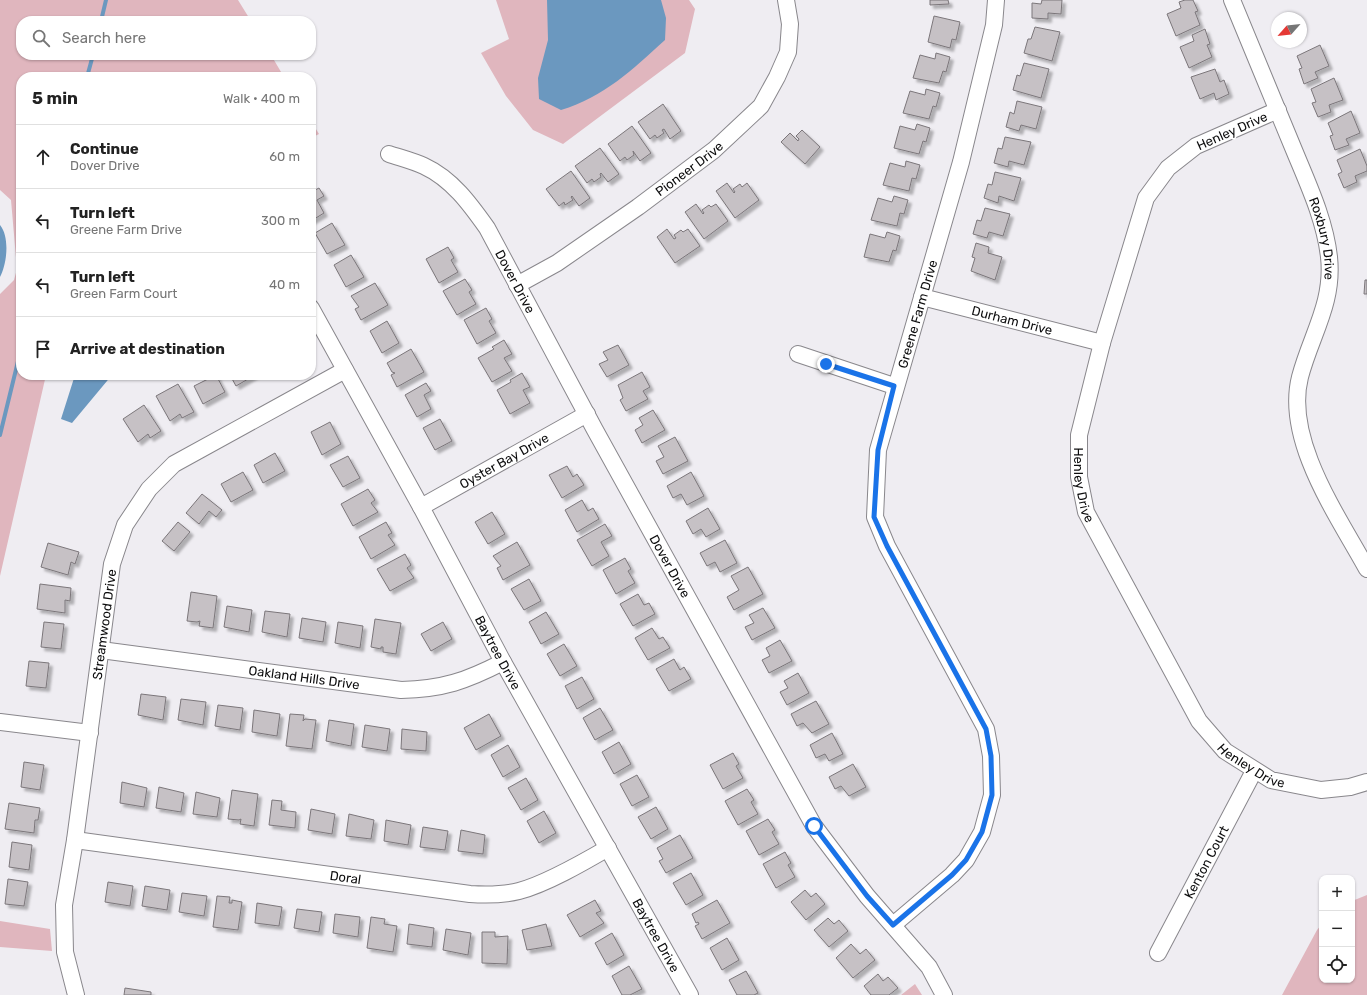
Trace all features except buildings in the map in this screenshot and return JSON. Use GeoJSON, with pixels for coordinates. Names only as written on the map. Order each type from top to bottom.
{"type":"FeatureCollection","features":[{"type":"Feature","properties":{"kind":"street","name":"Pioneer Drive"},"geometry":{"type":"LineString","coordinates":[[517,285],[563,259],[632,211],[714,150],[761,106],[777,77],[788,52],[790,24],[786,0]]}},
{"type":"Feature","properties":{"kind":"street","name":"Greene Farm Drive"},"geometry":{"type":"LineString","coordinates":[[893,925],[952,875],[966,860],[982,832],[992,795],[991,756],[986,729],[887,546],[874,517],[878,450],[894,386],[922,297],[961,162],[994,25],[996,0]]}},
{"type":"Feature","properties":{"kind":"street","name":"Roxbury Drive"},"geometry":{"type":"LineString","coordinates":[[1232,0],[1318,210],[1329,256],[1330,288],[1322,319],[1300,378],[1298,406],[1302,440],[1312,468],[1367,569]]}},
{"type":"Feature","properties":{"kind":"street","name":"Henley Drive"},"geometry":{"type":"LineString","coordinates":[[1278,110],[1196,146],[1168,168],[1146,198],[1102,343],[1079,435],[1079,477],[1086,512],[1199,721],[1225,751],[1254,771],[1271,780],[1321,790],[1350,787],[1367,782]]}},
{"type":"Feature","properties":{"kind":"street","name":"Dover Drive"},"geometry":{"type":"LineString","coordinates":[[389,154],[425,166],[446,180],[466,199],[487,228],[587,414],[814,826],[867,896],[930,967],[944,995]]}},
{"type":"Feature","properties":{"kind":"street","name":"Durham Drive"},"geometry":{"type":"LineString","coordinates":[[922,297],[1102,343]]}},
{"type":"Feature","properties":{"kind":"street","name":"Baytree Drive"},"geometry":{"type":"LineString","coordinates":[[316,317],[421,507],[503,662],[690,995]]}},
{"type":"Feature","properties":{"kind":"street"},"geometry":{"type":"LineString","coordinates":[[798,354],[894,386]]}},
{"type":"Feature","properties":{"kind":"street","name":"Streamwood Drive"},"geometry":{"type":"LineString","coordinates":[[76,995],[65,952],[64,905],[90,734],[112,564],[125,525],[149,489],[174,464],[345,370]]}},
{"type":"Feature","properties":{"kind":"street","name":"Oyster Bay Drive"},"geometry":{"type":"LineString","coordinates":[[421,507],[587,414]]}},
{"type":"Feature","properties":{"kind":"street","name":"Oakland Hills Drive"},"geometry":{"type":"LineString","coordinates":[[101,650],[401,690],[431,689],[456,684],[503,662]]}},
{"type":"Feature","properties":{"kind":"street"},"geometry":{"type":"LineString","coordinates":[[0,722],[72,730],[90,734]]}},
{"type":"Feature","properties":{"kind":"street","name":"Kenton Court"},"geometry":{"type":"LineString","coordinates":[[1158,953],[1254,771]]}},
{"type":"Feature","properties":{"kind":"street","name":"Doral"},"geometry":{"type":"LineString","coordinates":[[75,840],[487,895],[520,891],[543,882],[608,848]]}},
{"type":"Feature","properties":{"kind":"shaded area"},"geometry":{"type":"Polygon","coordinates":[[[0,0],[238,0],[248,16],[16,16],[16,60],[274,60],[281,72],[16,72],[16,258],[11,200],[0,190],[0,0]]]}},
{"type":"Feature","properties":{"kind":"shaded area"},"geometry":{"type":"Polygon","coordinates":[[[496,0],[689,0],[695,9],[685,53],[563,144],[533,130],[506,96],[481,53],[509,39],[496,0]]]}},
{"type":"Feature","properties":{"kind":"shaded area"},"geometry":{"type":"Polygon","coordinates":[[[16,273],[16,380],[45,380],[0,576],[0,294],[14,280],[16,273]]]}},
{"type":"Feature","properties":{"kind":"shaded area"},"geometry":{"type":"Polygon","coordinates":[[[1367,895],[1367,995],[1282,995],[1319,928],[1319,983],[1355,983],[1355,900],[1367,895]]]}},
{"type":"Feature","properties":{"kind":"shaded area"},"geometry":{"type":"Polygon","coordinates":[[[0,921],[50,929],[52,951],[0,947],[0,921]]]}},
{"type":"Feature","properties":{"kind":"shaded area"},"geometry":{"type":"Polygon","coordinates":[[[915,984],[922,995],[901,995],[915,984]]]}},
{"type":"Feature","properties":{"kind":"water"},"geometry":{"type":"Polygon","coordinates":[[[547,0],[661,0],[666,18],[665,40],[629,72],[604,90],[591,98],[561,110],[539,99],[538,78],[548,40],[547,0]]]}},
{"type":"Feature","properties":{"kind":"water"},"geometry":{"type":"Polygon","coordinates":[[[0,225],[5,236],[6,258],[0,277],[0,225]]]}},
{"type":"Feature","properties":{"kind":"water"},"geometry":{"type":"Polygon","coordinates":[[[73,380],[108,380],[72,423],[61,419],[73,380]]]}},
{"type":"Feature","properties":{"kind":"waterway"},"geometry":{"type":"LineString","coordinates":[[102,16],[106,0]]}},
{"type":"Feature","properties":{"kind":"waterway"},"geometry":{"type":"LineString","coordinates":[[88,72],[92,60]]}},
{"type":"Feature","properties":{"kind":"waterway"},"geometry":{"type":"LineString","coordinates":[[0,435],[16,369]]}},
{"type":"Feature","properties":{"kind":"route"},"geometry":{"type":"LineString","coordinates":[[814,826],[867,896],[893,925],[952,875],[966,860],[982,832],[992,795],[991,756],[986,729],[887,546],[874,517],[878,450],[894,386],[826,364]]}}]}
